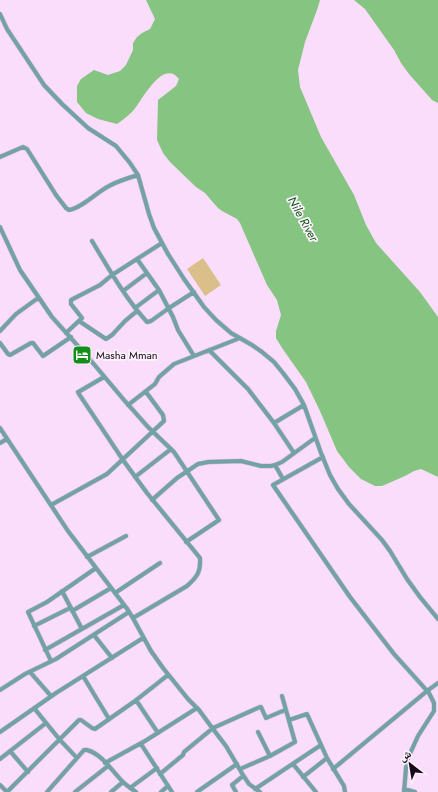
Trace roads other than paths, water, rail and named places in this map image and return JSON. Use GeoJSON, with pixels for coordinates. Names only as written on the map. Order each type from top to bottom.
{"type":"FeatureCollection","features":[{"type":"Feature","properties":{"kind":"street"},"geometry":{"type":"LineString","coordinates":[[0,14],[7,29],[44,85],[88,128],[116,146],[130,163],[138,175],[154,228],[184,279],[204,307],[231,333],[252,344],[274,362],[295,389],[304,405],[330,475],[346,501],[382,540],[420,597],[438,619]]}},
{"type":"Feature","properties":{"kind":"street"},"geometry":{"type":"LineString","coordinates":[[0,157],[23,148],[27,149],[56,195],[69,210],[72,210],[87,201],[109,186],[138,175]]}},
{"type":"Feature","properties":{"kind":"street"},"geometry":{"type":"LineString","coordinates":[[0,227],[20,270],[55,321],[71,337],[128,405],[171,449],[219,520],[186,542]]}},
{"type":"Feature","properties":{"kind":"street"},"geometry":{"type":"LineString","coordinates":[[92,241],[112,275],[136,310],[147,322],[194,292]]}},
{"type":"Feature","properties":{"kind":"street"},"geometry":{"type":"LineString","coordinates":[[66,332],[82,318],[70,304],[71,300],[100,285],[112,275],[162,243]]}},
{"type":"Feature","properties":{"kind":"street"},"geometry":{"type":"LineString","coordinates":[[137,259],[160,290],[178,330],[194,356]]}},
{"type":"Feature","properties":{"kind":"street"},"geometry":{"type":"LineString","coordinates":[[123,291],[147,273]]}},
{"type":"Feature","properties":{"kind":"street"},"geometry":{"type":"LineString","coordinates":[[79,321],[106,339],[136,310],[160,290]]}},
{"type":"Feature","properties":{"kind":"street"},"geometry":{"type":"LineString","coordinates":[[1,330],[16,314],[38,298]]}},
{"type":"Feature","properties":{"kind":"street"},"geometry":{"type":"LineString","coordinates":[[0,343],[10,355],[33,343],[42,356],[71,337]]}},
{"type":"Feature","properties":{"kind":"street"},"geometry":{"type":"LineString","coordinates":[[128,405],[155,384],[159,377],[174,364],[240,338]]}},
{"type":"Feature","properties":{"kind":"street"},"geometry":{"type":"LineString","coordinates":[[209,350],[248,390],[274,423],[294,453]]}},
{"type":"Feature","properties":{"kind":"street"},"geometry":{"type":"LineString","coordinates":[[104,377],[78,392],[135,477],[200,558],[201,566],[194,580],[187,586],[133,618]]}},
{"type":"Feature","properties":{"kind":"street"},"geometry":{"type":"LineString","coordinates":[[51,505],[104,476],[164,421],[164,416],[146,392]]}},
{"type":"Feature","properties":{"kind":"street"},"geometry":{"type":"LineString","coordinates":[[274,423],[304,405]]}},
{"type":"Feature","properties":{"kind":"street"},"geometry":{"type":"LineString","coordinates":[[0,428],[68,531],[129,612],[151,651],[168,676],[213,728],[249,784],[260,792]]}},
{"type":"Feature","properties":{"kind":"street"},"geometry":{"type":"LineString","coordinates":[[152,500],[186,471],[198,464],[208,462],[241,461],[261,466],[271,466],[282,462],[315,438]]}},
{"type":"Feature","properties":{"kind":"street"},"geometry":{"type":"LineString","coordinates":[[0,443],[6,439]]}},
{"type":"Feature","properties":{"kind":"street"},"geometry":{"type":"LineString","coordinates":[[135,477],[171,449]]}},
{"type":"Feature","properties":{"kind":"street"},"geometry":{"type":"LineString","coordinates":[[323,458],[273,485],[350,597],[394,654],[432,697],[434,711],[414,744],[406,765],[404,790],[414,792]]}},
{"type":"Feature","properties":{"kind":"street"},"geometry":{"type":"LineString","coordinates":[[275,465],[283,479]]}},
{"type":"Feature","properties":{"kind":"street"},"geometry":{"type":"LineString","coordinates":[[87,557],[126,536]]}},
{"type":"Feature","properties":{"kind":"street"},"geometry":{"type":"LineString","coordinates":[[115,593],[160,563]]}},
{"type":"Feature","properties":{"kind":"street"},"geometry":{"type":"LineString","coordinates":[[51,661],[28,612],[44,604],[96,568]]}},
{"type":"Feature","properties":{"kind":"street"},"geometry":{"type":"LineString","coordinates":[[34,626],[111,588]]}},
{"type":"Feature","properties":{"kind":"street"},"geometry":{"type":"LineString","coordinates":[[62,591],[82,629]]}},
{"type":"Feature","properties":{"kind":"street"},"geometry":{"type":"LineString","coordinates":[[46,650],[124,605]]}},
{"type":"Feature","properties":{"kind":"street"},"geometry":{"type":"LineString","coordinates":[[0,690],[94,635],[129,612]]}},
{"type":"Feature","properties":{"kind":"street"},"geometry":{"type":"LineString","coordinates":[[94,635],[112,658]]}},
{"type":"Feature","properties":{"kind":"street"},"geometry":{"type":"LineString","coordinates":[[0,732],[51,696],[144,638]]}},
{"type":"Feature","properties":{"kind":"street"},"geometry":{"type":"LineString","coordinates":[[30,672],[51,696]]}},
{"type":"Feature","properties":{"kind":"street"},"geometry":{"type":"LineString","coordinates":[[83,676],[109,720]]}},
{"type":"Feature","properties":{"kind":"street"},"geometry":{"type":"LineString","coordinates":[[0,785],[7,792],[79,720],[94,729],[109,720],[168,676]]}},
{"type":"Feature","properties":{"kind":"street"},"geometry":{"type":"LineString","coordinates":[[333,769],[438,683]]}},
{"type":"Feature","properties":{"kind":"street"},"geometry":{"type":"LineString","coordinates":[[240,769],[270,756],[295,742],[282,696]]}},
{"type":"Feature","properties":{"kind":"street"},"geometry":{"type":"LineString","coordinates":[[136,700],[158,733]]}},
{"type":"Feature","properties":{"kind":"street"},"geometry":{"type":"LineString","coordinates":[[160,774],[213,728],[260,707],[266,718],[286,710]]}},
{"type":"Feature","properties":{"kind":"street"},"geometry":{"type":"LineString","coordinates":[[34,708],[77,758]]}},
{"type":"Feature","properties":{"kind":"street"},"geometry":{"type":"LineString","coordinates":[[75,792],[107,765],[197,708]]}},
{"type":"Feature","properties":{"kind":"street"},"geometry":{"type":"LineString","coordinates":[[289,720],[307,714],[327,758],[344,786],[345,792]]}},
{"type":"Feature","properties":{"kind":"street"},"geometry":{"type":"LineString","coordinates":[[0,759],[46,723]]}},
{"type":"Feature","properties":{"kind":"street"},"geometry":{"type":"LineString","coordinates":[[258,732],[270,756]]}},
{"type":"Feature","properties":{"kind":"street"},"geometry":{"type":"LineString","coordinates":[[141,744],[172,792]]}},
{"type":"Feature","properties":{"kind":"street"},"geometry":{"type":"LineString","coordinates":[[255,789],[321,745]]}},
{"type":"Feature","properties":{"kind":"street"},"geometry":{"type":"LineString","coordinates":[[47,792],[84,750],[94,753],[133,790],[157,768]]}},
{"type":"Feature","properties":{"kind":"street"},"geometry":{"type":"LineString","coordinates":[[10,751],[28,772]]}},
{"type":"Feature","properties":{"kind":"street"},"geometry":{"type":"LineString","coordinates":[[303,777],[327,758]]}},
{"type":"Feature","properties":{"kind":"street"},"geometry":{"type":"LineString","coordinates":[[197,792],[237,764]]}},
{"type":"Feature","properties":{"kind":"street"},"geometry":{"type":"LineString","coordinates":[[293,764],[316,792]]}},
{"type":"Feature","properties":{"kind":"street"},"geometry":{"type":"LineString","coordinates":[[236,792],[232,784],[243,776]]}},
{"type":"Feature","properties":{"kind":"street"},"geometry":{"type":"LineString","coordinates":[[111,792],[123,782]]}},
{"type":"Feature","properties":{"kind":"street"},"geometry":{"type":"LineString","coordinates":[[161,792],[168,786]]}},
{"type":"Feature","properties":{"kind":"water","name":"Nile River"},"geometry":{"type":"Polygon","coordinates":[[[146,0],[320,0],[305,42],[298,70],[300,87],[321,137],[354,195],[366,225],[376,243],[420,292],[438,317],[438,477],[421,469],[382,486],[375,486],[361,479],[349,467],[337,451],[306,382],[276,338],[276,331],[281,315],[277,300],[267,285],[240,223],[237,219],[217,207],[205,193],[196,187],[170,162],[163,153],[157,140],[158,100],[176,86],[179,79],[173,74],[167,73],[161,76],[149,88],[132,112],[117,124],[98,119],[86,113],[77,102],[77,86],[81,79],[94,70],[108,75],[120,71],[126,65],[133,50],[133,43],[137,37],[150,29],[155,19],[146,0]]]}},
{"type":"Feature","properties":{"kind":"water"},"geometry":{"type":"Polygon","coordinates":[[[354,0],[438,0],[438,103],[432,100],[409,74],[365,9],[354,0]]]}},
{"type":"Feature","properties":{"kind":"place","name":"Masha Mman"},"geometry":{"type":"Point","coordinates":[82,355]}}]}
